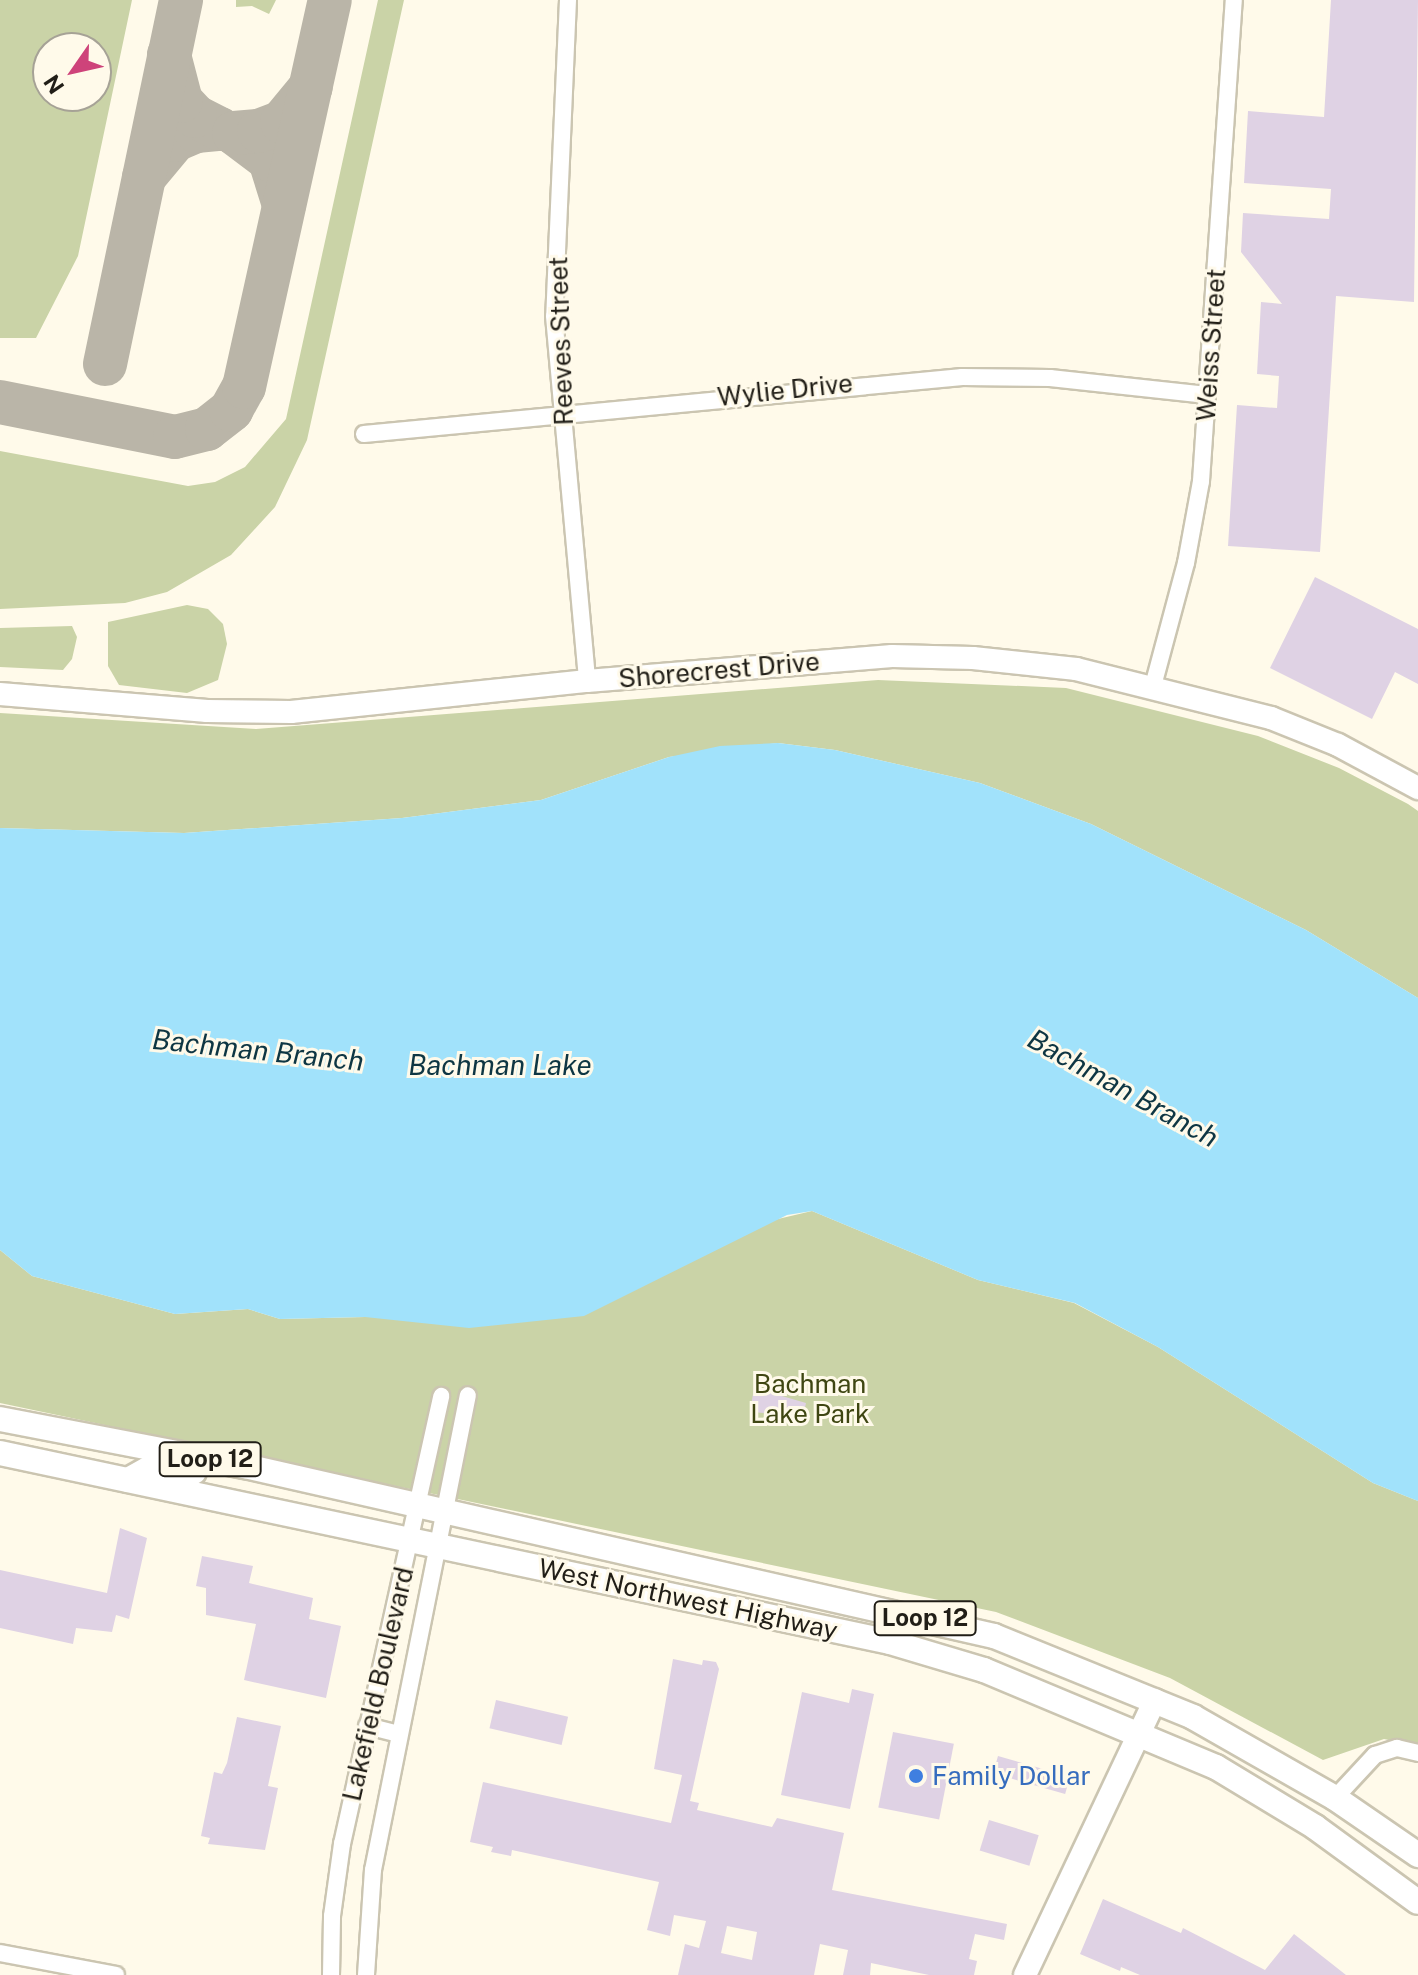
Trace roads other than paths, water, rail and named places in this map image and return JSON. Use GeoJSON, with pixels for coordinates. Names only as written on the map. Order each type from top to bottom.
{"type":"FeatureCollection","features":[{"type":"Feature","properties":{"kind":"main road","name":"West Northwest Highway"},"geometry":{"type":"LineString","coordinates":[[6,1421],[245,1466],[417,1508],[947,1623],[1063,1661],[1155,1700],[1244,1743],[1335,1798],[1418,1855]]}},
{"type":"Feature","properties":{"kind":"main road","name":"West Northwest Highway"},"geometry":{"type":"LineString","coordinates":[[0,1453],[798,1621],[984,1670],[1140,1731],[1216,1767],[1315,1827],[1418,1902]]}},
{"type":"Feature","properties":{"kind":"main road"},"geometry":{"type":"LineString","coordinates":[[128,1480],[137,1472],[167,1467],[225,1477],[245,1466]]}},
{"type":"Feature","properties":{"kind":"main road"},"geometry":{"type":"LineString","coordinates":[[798,1621],[820,1610],[947,1623]]}},
{"type":"Feature","properties":{"kind":"street","name":"Reeves Street"},"geometry":{"type":"LineString","coordinates":[[568,0],[554,316],[587,681]]}},
{"type":"Feature","properties":{"kind":"street","name":"Weiss Street"},"geometry":{"type":"LineString","coordinates":[[1153,686],[1195,526],[1234,0]]}},
{"type":"Feature","properties":{"kind":"street","name":"Wylie Drive"},"geometry":{"type":"LineString","coordinates":[[364,434],[962,377],[1050,378],[1207,395]]}},
{"type":"Feature","properties":{"kind":"street","name":"Shorecrest Drive"},"geometry":{"type":"LineString","coordinates":[[0,694],[253,713],[892,656],[1012,661],[1153,686],[1304,730],[1418,788]]}},
{"type":"Feature","properties":{"kind":"street","name":"Lakefield Boulevard"},"geometry":{"type":"LineString","coordinates":[[366,1975],[373,1870],[468,1395]]}},
{"type":"Feature","properties":{"kind":"street","name":"Lakefield Boulevard"},"geometry":{"type":"LineString","coordinates":[[331,1975],[336,1877],[441,1396]]}},
{"type":"Feature","properties":{"kind":"street"},"geometry":{"type":"LineString","coordinates":[[1025,1975],[1155,1700]]}},
{"type":"Feature","properties":{"kind":"street"},"geometry":{"type":"LineString","coordinates":[[367,1726],[399,1734]]}},
{"type":"Feature","properties":{"kind":"street"},"geometry":{"type":"LineString","coordinates":[[1335,1798],[1375,1755],[1397,1748],[1418,1753]]}},
{"type":"Feature","properties":{"kind":"street"},"geometry":{"type":"LineString","coordinates":[[0,1953],[116,1975]]}},
{"type":"Feature","properties":{"kind":"water","name":"Bachman Lake"},"geometry":{"type":"Polygon","coordinates":[[[778,743],[835,750],[980,783],[1091,824],[1306,930],[1418,998],[1418,1501],[1373,1483],[1158,1347],[1075,1303],[978,1280],[812,1211],[787,1215],[584,1316],[469,1328],[365,1317],[280,1319],[248,1309],[175,1314],[32,1276],[0,1250],[0,828],[184,833],[402,818],[541,800],[669,757],[720,746],[778,743]]]}},
{"type":"Feature","properties":{"kind":"place","name":"Family Dollar"},"geometry":{"type":"Point","coordinates":[916,1776]}},
{"type":"Feature","properties":{"kind":"water label","name":"Bachman Branch"},"geometry":{"type":"Point","coordinates":[258,1050]}},
{"type":"Feature","properties":{"kind":"water label","name":"Bachman Branch"},"geometry":{"type":"Point","coordinates":[1123,1088]}},
{"type":"Feature","properties":{"kind":"park label","name":"Bachman Lake Park"},"geometry":{"type":"Point","coordinates":[810,1399]}}]}
